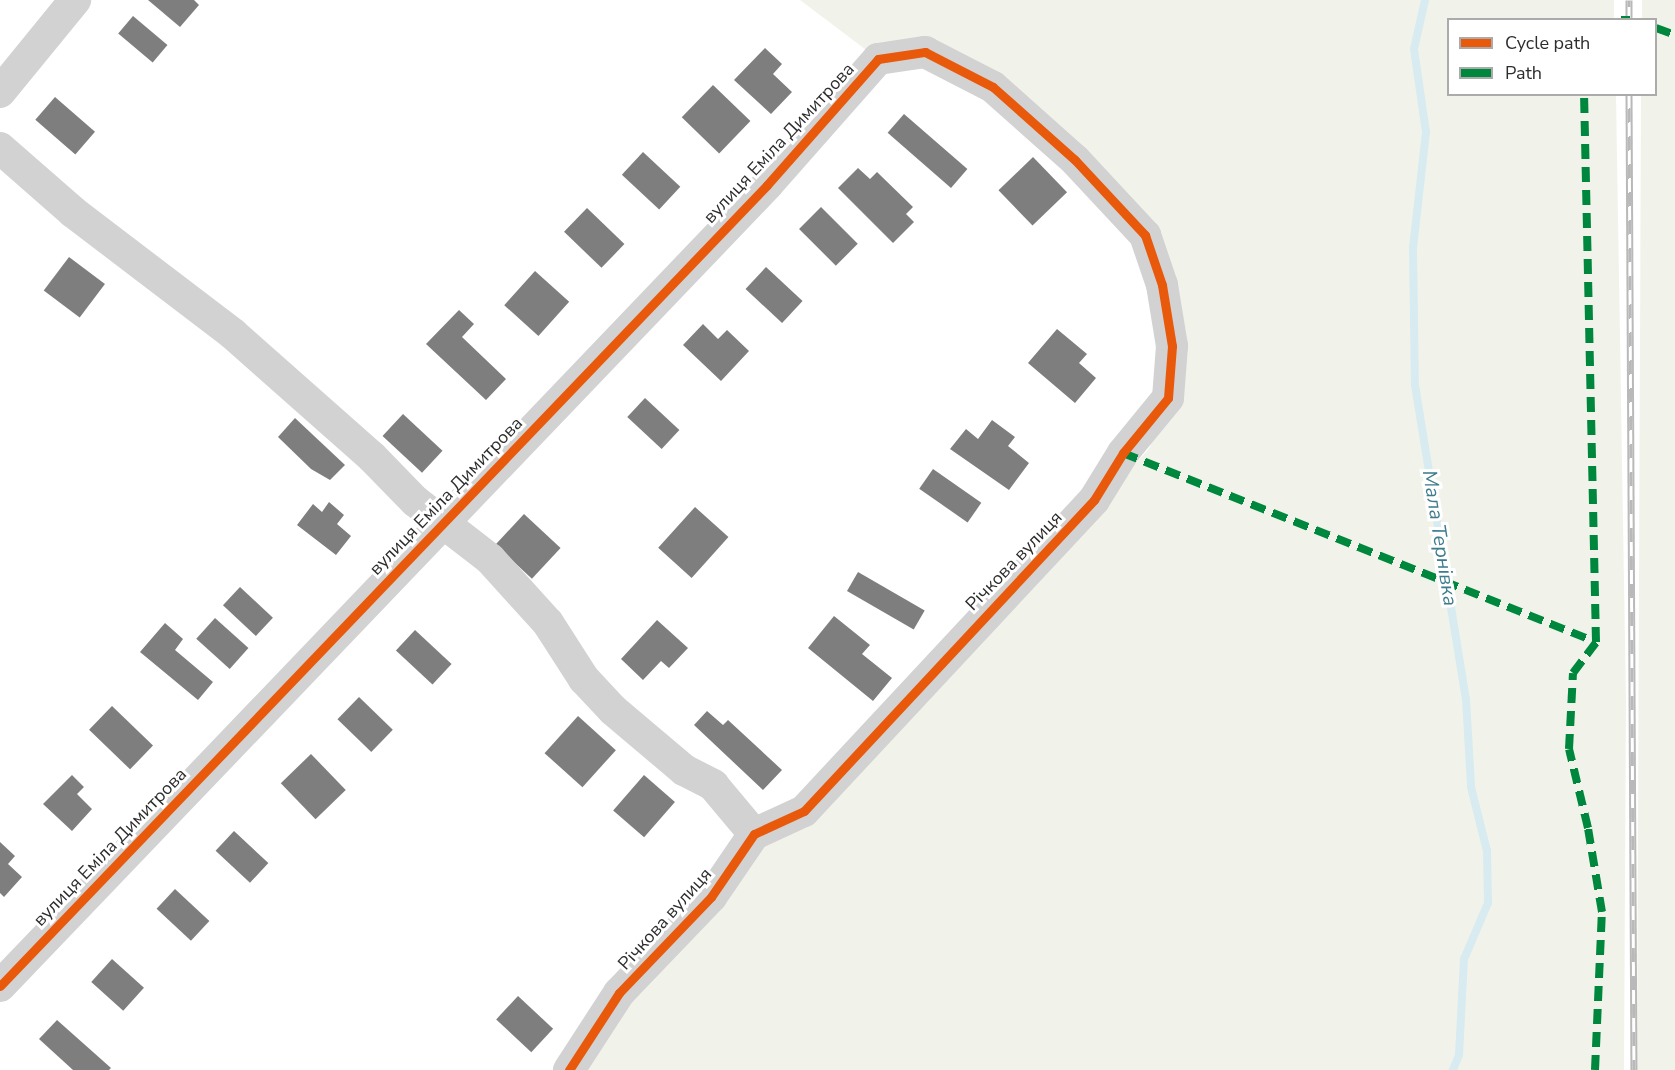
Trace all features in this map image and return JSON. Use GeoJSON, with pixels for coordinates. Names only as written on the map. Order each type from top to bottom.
{"type":"FeatureCollection","features":[{"type":"Feature","properties":{"kind":"street"},"geometry":{"type":"LineString","coordinates":[[0,92],[75,0]]}},
{"type":"Feature","properties":{"kind":"street","name":"вулиця Еміла Димитрова"},"geometry":{"type":"LineString","coordinates":[[0,986],[767,184],[878,59],[925,52]]}},
{"type":"Feature","properties":{"kind":"street","name":"Річкова вулиця"},"geometry":{"type":"LineString","coordinates":[[569,1070],[619,993],[711,897],[754,834],[804,811],[1094,500],[1123,453],[1168,398],[1172,346],[1162,285],[1145,235],[1075,160],[993,87],[925,52]]}},
{"type":"Feature","properties":{"kind":"street"},"geometry":{"type":"LineString","coordinates":[[0,148],[74,212],[233,334],[443,523],[490,559],[548,623],[584,679],[613,710],[684,770],[713,785],[754,834]]}},
{"type":"Feature","properties":{"kind":"shaded area"},"geometry":{"type":"Polygon","coordinates":[[[800,0],[1614,0],[1614,18],[1447,18],[1447,96],[1616,96],[1626,701],[1624,1070],[577,1070],[757,844],[807,816],[1148,450],[1175,399],[1169,283],[996,80],[878,59],[800,0]]]}},
{"type":"Feature","properties":{"kind":"shaded area"},"geometry":{"type":"Polygon","coordinates":[[[1642,0],[1675,0],[1675,1070],[1637,1070],[1641,96],[1657,96],[1657,18],[1642,18],[1642,0]]]}},
{"type":"Feature","properties":{"kind":"building"},"geometry":{"type":"Polygon","coordinates":[[[148,0],[194,0],[199,5],[180,27],[148,0]]]}},
{"type":"Feature","properties":{"kind":"building"},"geometry":{"type":"Polygon","coordinates":[[[133,16],[167,45],[153,63],[118,34],[133,16]]]}},
{"type":"Feature","properties":{"kind":"building"},"geometry":{"type":"Polygon","coordinates":[[[765,48],[782,64],[773,74],[792,92],[771,114],[734,80],[765,48]]]}},
{"type":"Feature","properties":{"kind":"building"},"geometry":{"type":"Polygon","coordinates":[[[713,85],[750,121],[719,153],[682,117],[713,85]]]}},
{"type":"Feature","properties":{"kind":"building"},"geometry":{"type":"Polygon","coordinates":[[[55,97],[95,132],[75,154],[35,120],[55,97]]]}},
{"type":"Feature","properties":{"kind":"building"},"geometry":{"type":"Polygon","coordinates":[[[904,114],[967,169],[951,188],[888,133],[904,114]]]}},
{"type":"Feature","properties":{"kind":"building"},"geometry":{"type":"Polygon","coordinates":[[[643,152],[680,187],[659,209],[622,175],[643,152]]]}},
{"type":"Feature","properties":{"kind":"building"},"geometry":{"type":"Polygon","coordinates":[[[1033,157],[1067,192],[1033,226],[998,190],[1033,157]]]}},
{"type":"Feature","properties":{"kind":"building"},"geometry":{"type":"Polygon","coordinates":[[[858,168],[870,179],[877,172],[913,207],[906,214],[914,222],[893,243],[838,188],[858,168]]]}},
{"type":"Feature","properties":{"kind":"building"},"geometry":{"type":"Polygon","coordinates":[[[821,207],[858,244],[836,266],[799,229],[821,207]]]}},
{"type":"Feature","properties":{"kind":"building"},"geometry":{"type":"Polygon","coordinates":[[[587,208],[624,244],[601,268],[564,232],[587,208]]]}},
{"type":"Feature","properties":{"kind":"building"},"geometry":{"type":"Polygon","coordinates":[[[69,257],[105,284],[80,318],[44,291],[69,257]]]}},
{"type":"Feature","properties":{"kind":"building"},"geometry":{"type":"Polygon","coordinates":[[[766,267],[803,301],[782,323],[746,289],[766,267]]]}},
{"type":"Feature","properties":{"kind":"building"},"geometry":{"type":"Polygon","coordinates":[[[535,271],[569,302],[538,336],[504,305],[535,271]]]}},
{"type":"Feature","properties":{"kind":"building"},"geometry":{"type":"Polygon","coordinates":[[[459,310],[474,324],[462,337],[506,379],[486,400],[426,344],[459,310]]]}},
{"type":"Feature","properties":{"kind":"building"},"geometry":{"type":"Polygon","coordinates":[[[703,324],[718,339],[727,330],[749,351],[721,381],[683,345],[703,324]]]}},
{"type":"Feature","properties":{"kind":"building"},"geometry":{"type":"Polygon","coordinates":[[[1057,329],[1087,354],[1079,363],[1096,378],[1075,403],[1028,363],[1057,329]]]}},
{"type":"Feature","properties":{"kind":"building"},"geometry":{"type":"Polygon","coordinates":[[[645,398],[679,430],[662,449],[627,417],[645,398]]]}},
{"type":"Feature","properties":{"kind":"building"},"geometry":{"type":"Polygon","coordinates":[[[403,414],[442,451],[422,473],[383,436],[403,414]]]}},
{"type":"Feature","properties":{"kind":"building"},"geometry":{"type":"Polygon","coordinates":[[[295,418],[345,465],[330,480],[311,469],[278,437],[295,418]]]}},
{"type":"Feature","properties":{"kind":"building"},"geometry":{"type":"Polygon","coordinates":[[[992,420],[1015,437],[1008,446],[1029,463],[1009,490],[950,449],[966,429],[978,439],[992,420]]]}},
{"type":"Feature","properties":{"kind":"building"},"geometry":{"type":"Polygon","coordinates":[[[933,469],[981,503],[968,523],[919,489],[933,469]]]}},
{"type":"Feature","properties":{"kind":"building"},"geometry":{"type":"Polygon","coordinates":[[[329,502],[344,515],[337,524],[351,536],[336,555],[297,525],[313,504],[322,512],[329,502]]]}},
{"type":"Feature","properties":{"kind":"building"},"geometry":{"type":"Polygon","coordinates":[[[695,507],[728,537],[692,578],[658,548],[695,507]]]}},
{"type":"Feature","properties":{"kind":"building"},"geometry":{"type":"Polygon","coordinates":[[[524,514],[561,548],[532,579],[495,545],[524,514]]]}},
{"type":"Feature","properties":{"kind":"building"},"geometry":{"type":"Polygon","coordinates":[[[858,572],[925,610],[914,630],[847,591],[858,572]]]}},
{"type":"Feature","properties":{"kind":"building"},"geometry":{"type":"Polygon","coordinates":[[[240,587],[273,618],[256,636],[223,605],[240,587]]]}},
{"type":"Feature","properties":{"kind":"building"},"geometry":{"type":"Polygon","coordinates":[[[834,616],[870,645],[862,654],[892,678],[873,701],[808,648],[834,616]]]}},
{"type":"Feature","properties":{"kind":"building"},"geometry":{"type":"Polygon","coordinates":[[[215,618],[248,648],[230,669],[196,639],[215,618]]]}},
{"type":"Feature","properties":{"kind":"building"},"geometry":{"type":"Polygon","coordinates":[[[657,620],[688,648],[669,668],[661,661],[643,680],[621,659],[657,620]]]}},
{"type":"Feature","properties":{"kind":"building"},"geometry":{"type":"Polygon","coordinates":[[[165,623],[183,639],[175,650],[213,682],[198,700],[140,652],[165,623]]]}},
{"type":"Feature","properties":{"kind":"building"},"geometry":{"type":"Polygon","coordinates":[[[415,630],[452,664],[432,685],[396,650],[415,630]]]}},
{"type":"Feature","properties":{"kind":"building"},"geometry":{"type":"Polygon","coordinates":[[[359,697],[393,730],[371,752],[337,719],[359,697]]]}},
{"type":"Feature","properties":{"kind":"building"},"geometry":{"type":"Polygon","coordinates":[[[112,706],[153,746],[130,769],[89,730],[112,706]]]}},
{"type":"Feature","properties":{"kind":"building"},"geometry":{"type":"Polygon","coordinates":[[[707,711],[723,725],[728,720],[782,770],[763,790],[694,725],[707,711]]]}},
{"type":"Feature","properties":{"kind":"building"},"geometry":{"type":"Polygon","coordinates":[[[578,716],[616,750],[582,787],[545,753],[578,716]]]}},
{"type":"Feature","properties":{"kind":"building"},"geometry":{"type":"Polygon","coordinates":[[[311,754],[346,790],[316,819],[281,783],[311,754]]]}},
{"type":"Feature","properties":{"kind":"building"},"geometry":{"type":"Polygon","coordinates":[[[72,775],[84,787],[77,794],[92,809],[72,831],[43,804],[72,775]]]}},
{"type":"Feature","properties":{"kind":"building"},"geometry":{"type":"Polygon","coordinates":[[[644,775],[675,802],[644,837],[613,810],[644,775]]]}},
{"type":"Feature","properties":{"kind":"building"},"geometry":{"type":"Polygon","coordinates":[[[234,831],[268,863],[250,883],[216,851],[234,831]]]}},
{"type":"Feature","properties":{"kind":"building"},"geometry":{"type":"Polygon","coordinates":[[[0,842],[15,856],[8,864],[22,877],[4,897],[0,893],[0,842]]]}},
{"type":"Feature","properties":{"kind":"building"},"geometry":{"type":"Polygon","coordinates":[[[175,889],[209,921],[191,941],[157,909],[175,889]]]}},
{"type":"Feature","properties":{"kind":"building"},"geometry":{"type":"Polygon","coordinates":[[[112,959],[144,988],[123,1011],[91,982],[112,959]]]}},
{"type":"Feature","properties":{"kind":"building"},"geometry":{"type":"Polygon","coordinates":[[[518,996],[553,1029],[531,1052],[496,1019],[518,996]]]}},
{"type":"Feature","properties":{"kind":"building"},"geometry":{"type":"Polygon","coordinates":[[[57,1020],[111,1068],[109,1070],[73,1070],[39,1039],[57,1020]]]}},
{"type":"Feature","properties":{"kind":"waterway","name":"Мала Тернівка"},"geometry":{"type":"LineString","coordinates":[[1425,0],[1414,49],[1426,132],[1413,248],[1415,385],[1466,699],[1471,787],[1487,851],[1488,903],[1464,959],[1459,1055],[1453,1070]]}},
{"type":"Feature","properties":{"kind":"railway"},"geometry":{"type":"LineString","coordinates":[[1629,0],[1629,18]]}},
{"type":"Feature","properties":{"kind":"railway"},"geometry":{"type":"LineString","coordinates":[[1629,96],[1634,1070]]}},
{"type":"Feature","properties":{"kind":"marked path"},"geometry":{"type":"LineString","coordinates":[[1657,28],[1675,35]]}},
{"type":"Feature","properties":{"kind":"marked path"},"geometry":{"type":"LineString","coordinates":[[1123,453],[1596,642],[1584,96]]}},
{"type":"Feature","properties":{"kind":"marked path"},"geometry":{"type":"LineString","coordinates":[[1595,1070],[1602,912],[1588,828],[1569,749],[1573,673],[1596,642]]}},
{"type":"Feature","properties":{"kind":"cycle path"},"geometry":{"type":"LineString","coordinates":[[0,986],[767,185],[878,59],[925,52],[993,87],[1075,160],[1145,235],[1162,285],[1172,346],[1168,398],[1123,453],[1094,500],[804,811],[754,834],[711,897],[619,993],[569,1070]]}}]}
